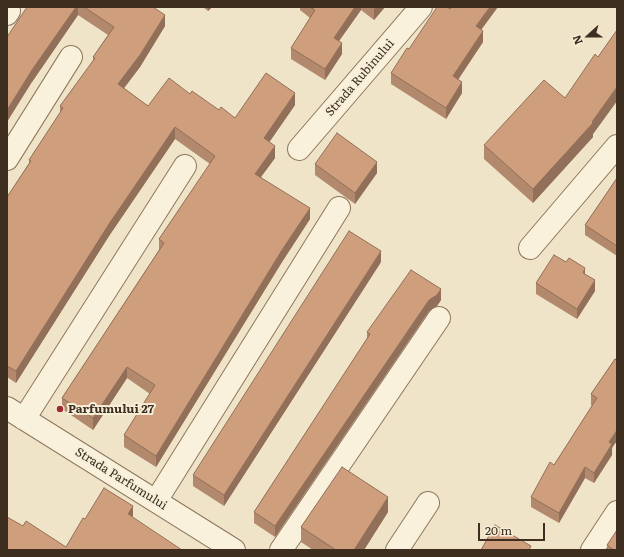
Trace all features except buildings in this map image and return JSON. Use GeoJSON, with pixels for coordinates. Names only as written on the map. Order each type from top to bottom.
{"type":"FeatureCollection","features":[{"type":"Feature","properties":{"kind":"street","name":"Strada Rubinului"},"geometry":{"type":"LineString","coordinates":[[299,149],[421,7]]}},
{"type":"Feature","properties":{"kind":"street"},"geometry":{"type":"LineString","coordinates":[[7,159],[71,57]]}},
{"type":"Feature","properties":{"kind":"street"},"geometry":{"type":"LineString","coordinates":[[530,248],[617,146]]}},
{"type":"Feature","properties":{"kind":"street"},"geometry":{"type":"LineString","coordinates":[[16,414],[185,166]]}},
{"type":"Feature","properties":{"kind":"street"},"geometry":{"type":"LineString","coordinates":[[156,501],[339,208]]}},
{"type":"Feature","properties":{"kind":"street"},"geometry":{"type":"LineString","coordinates":[[282,550],[439,318]]}},
{"type":"Feature","properties":{"kind":"street","name":"Strada Parfumului"},"geometry":{"type":"LineString","coordinates":[[16,414],[234,550]]}},
{"type":"Feature","properties":{"kind":"street"},"geometry":{"type":"LineString","coordinates":[[397,550],[428,503]]}},
{"type":"Feature","properties":{"kind":"street"},"geometry":{"type":"LineString","coordinates":[[592,550],[617,512]]}},
{"type":"Feature","properties":{"kind":"place","name":"Parfumului 27"},"geometry":{"type":"Point","coordinates":[60,409]}}]}
